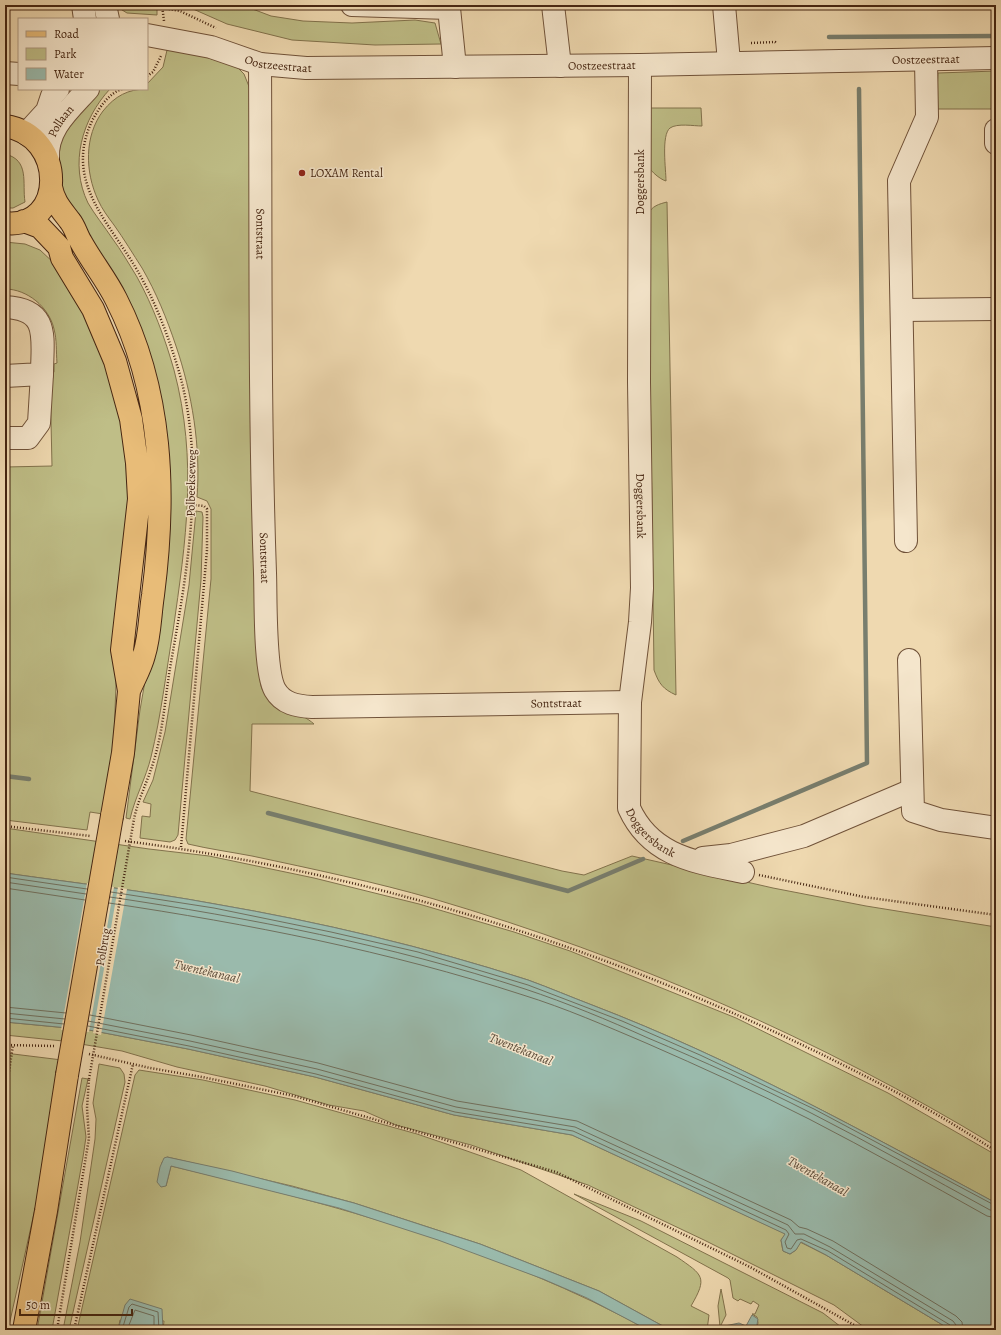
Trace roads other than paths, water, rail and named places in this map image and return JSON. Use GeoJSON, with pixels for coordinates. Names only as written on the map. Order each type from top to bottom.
{"type":"FeatureCollection","features":[{"type":"Feature","properties":{"kind":"main road"},"geometry":{"type":"LineString","coordinates":[[11,133],[41,146],[48,159],[52,173],[48,196],[36,214],[14,229]]}},
{"type":"Feature","properties":{"kind":"main road"},"geometry":{"type":"LineString","coordinates":[[11,133],[28,149],[36,161],[40,175],[40,193],[48,196],[56,203],[70,221],[80,242],[116,298],[129,327],[148,386],[158,444],[159,519],[155,578],[144,654],[129,691]]}},
{"type":"Feature","properties":{"kind":"main road"},"geometry":{"type":"LineString","coordinates":[[14,229],[36,225],[43,230],[59,247],[62,258],[80,285],[105,333],[115,360],[131,419],[137,463],[139,499],[122,650],[129,691],[123,752],[67,1075],[46,1211],[24,1330]]}},
{"type":"Feature","properties":{"kind":"street"},"geometry":{"type":"LineString","coordinates":[[82,5],[85,18]]}},
{"type":"Feature","properties":{"kind":"street"},"geometry":{"type":"LineString","coordinates":[[105,5],[108,18]]}},
{"type":"Feature","properties":{"kind":"street"},"geometry":{"type":"LineString","coordinates":[[352,5],[449,8],[455,67]]}},
{"type":"Feature","properties":{"kind":"street"},"geometry":{"type":"LineString","coordinates":[[553,5],[560,66]]}},
{"type":"Feature","properties":{"kind":"street"},"geometry":{"type":"LineString","coordinates":[[724,5],[729,62]]}},
{"type":"Feature","properties":{"kind":"street","name":"Oostzeestraat"},"geometry":{"type":"LineString","coordinates":[[157,11],[164,22],[182,29],[211,47]]}},
{"type":"Feature","properties":{"kind":"street","name":"Oostzeestraat"},"geometry":{"type":"LineString","coordinates":[[148,35],[211,47],[260,64],[306,68],[640,65],[729,62],[996,58]]}},
{"type":"Feature","properties":{"kind":"street"},"geometry":{"type":"LineString","coordinates":[[906,541],[899,181],[927,117],[926,60]]}},
{"type":"Feature","properties":{"kind":"street","name":"Sontstraat"},"geometry":{"type":"LineString","coordinates":[[260,64],[263,507],[268,657],[274,690],[282,700],[290,704],[312,707],[630,702]]}},
{"type":"Feature","properties":{"kind":"street","name":"Doggersbank"},"geometry":{"type":"LineString","coordinates":[[640,65],[639,382],[642,588],[640,622],[630,702],[629,808],[635,822],[658,846],[686,860],[743,872]]}},
{"type":"Feature","properties":{"kind":"street"},"geometry":{"type":"LineString","coordinates":[[5,74],[18,74]]}},
{"type":"Feature","properties":{"kind":"street","name":"Pollaan"},"geometry":{"type":"LineString","coordinates":[[48,159],[49,143],[55,128],[87,90]]}},
{"type":"Feature","properties":{"kind":"street","name":"Pollaan"},"geometry":{"type":"LineString","coordinates":[[11,133],[47,111],[55,93]]}},
{"type":"Feature","properties":{"kind":"street"},"geometry":{"type":"LineString","coordinates":[[996,130],[996,143]]}},
{"type":"Feature","properties":{"kind":"street"},"geometry":{"type":"LineString","coordinates":[[5,307],[18,307],[28,311],[38,319],[42,329],[42,374],[39,423],[28,438],[5,438]]}},
{"type":"Feature","properties":{"kind":"street"},"geometry":{"type":"LineString","coordinates":[[902,310],[996,309]]}},
{"type":"Feature","properties":{"kind":"street"},"geometry":{"type":"LineString","coordinates":[[5,376],[42,374]]}},
{"type":"Feature","properties":{"kind":"street"},"geometry":{"type":"LineString","coordinates":[[909,660],[913,811],[941,820],[996,828]]}},
{"type":"Feature","properties":{"kind":"street"},"geometry":{"type":"LineString","coordinates":[[686,860],[731,855],[804,836],[912,790]]}},
{"type":"Feature","properties":{"kind":"water","name":"Twentekanaal"},"geometry":{"type":"Polygon","coordinates":[[[5,873],[162,895],[254,911],[373,936],[528,980],[644,1026],[696,1049],[847,1123],[996,1203],[996,1330],[951,1330],[826,1255],[801,1242],[796,1250],[790,1254],[783,1251],[781,1240],[785,1234],[572,1135],[454,1115],[315,1077],[188,1049],[89,1030],[5,1022],[5,873]]]}},
{"type":"Feature","properties":{"kind":"water"},"geometry":{"type":"Polygon","coordinates":[[[167,1157],[232,1171],[354,1203],[480,1244],[599,1291],[670,1330],[648,1330],[587,1298],[543,1279],[438,1240],[339,1208],[171,1166],[166,1186],[161,1187],[157,1182],[160,1167],[164,1158],[167,1157]]]}},
{"type":"Feature","properties":{"kind":"water"},"geometry":{"type":"Polygon","coordinates":[[[130,1299],[162,1309],[163,1330],[118,1330],[125,1305],[130,1299]]]}},
{"type":"Feature","properties":{"kind":"water"},"geometry":{"type":"Polygon","coordinates":[[[752,1315],[758,1319],[756,1330],[719,1330],[720,1327],[739,1323],[746,1326],[752,1315]]]}},
{"type":"Feature","properties":{"kind":"waterway"},"geometry":{"type":"LineString","coordinates":[[829,37],[996,36]]}},
{"type":"Feature","properties":{"kind":"waterway"},"geometry":{"type":"LineString","coordinates":[[683,841],[867,763],[859,89]]}},
{"type":"Feature","properties":{"kind":"waterway"},"geometry":{"type":"LineString","coordinates":[[5,776],[29,779]]}},
{"type":"Feature","properties":{"kind":"waterway"},"geometry":{"type":"LineString","coordinates":[[268,813],[568,891],[643,859]]}},
{"type":"Feature","properties":{"kind":"place","name":"LOXAM Rental"},"geometry":{"type":"Point","coordinates":[302,173]}}]}
